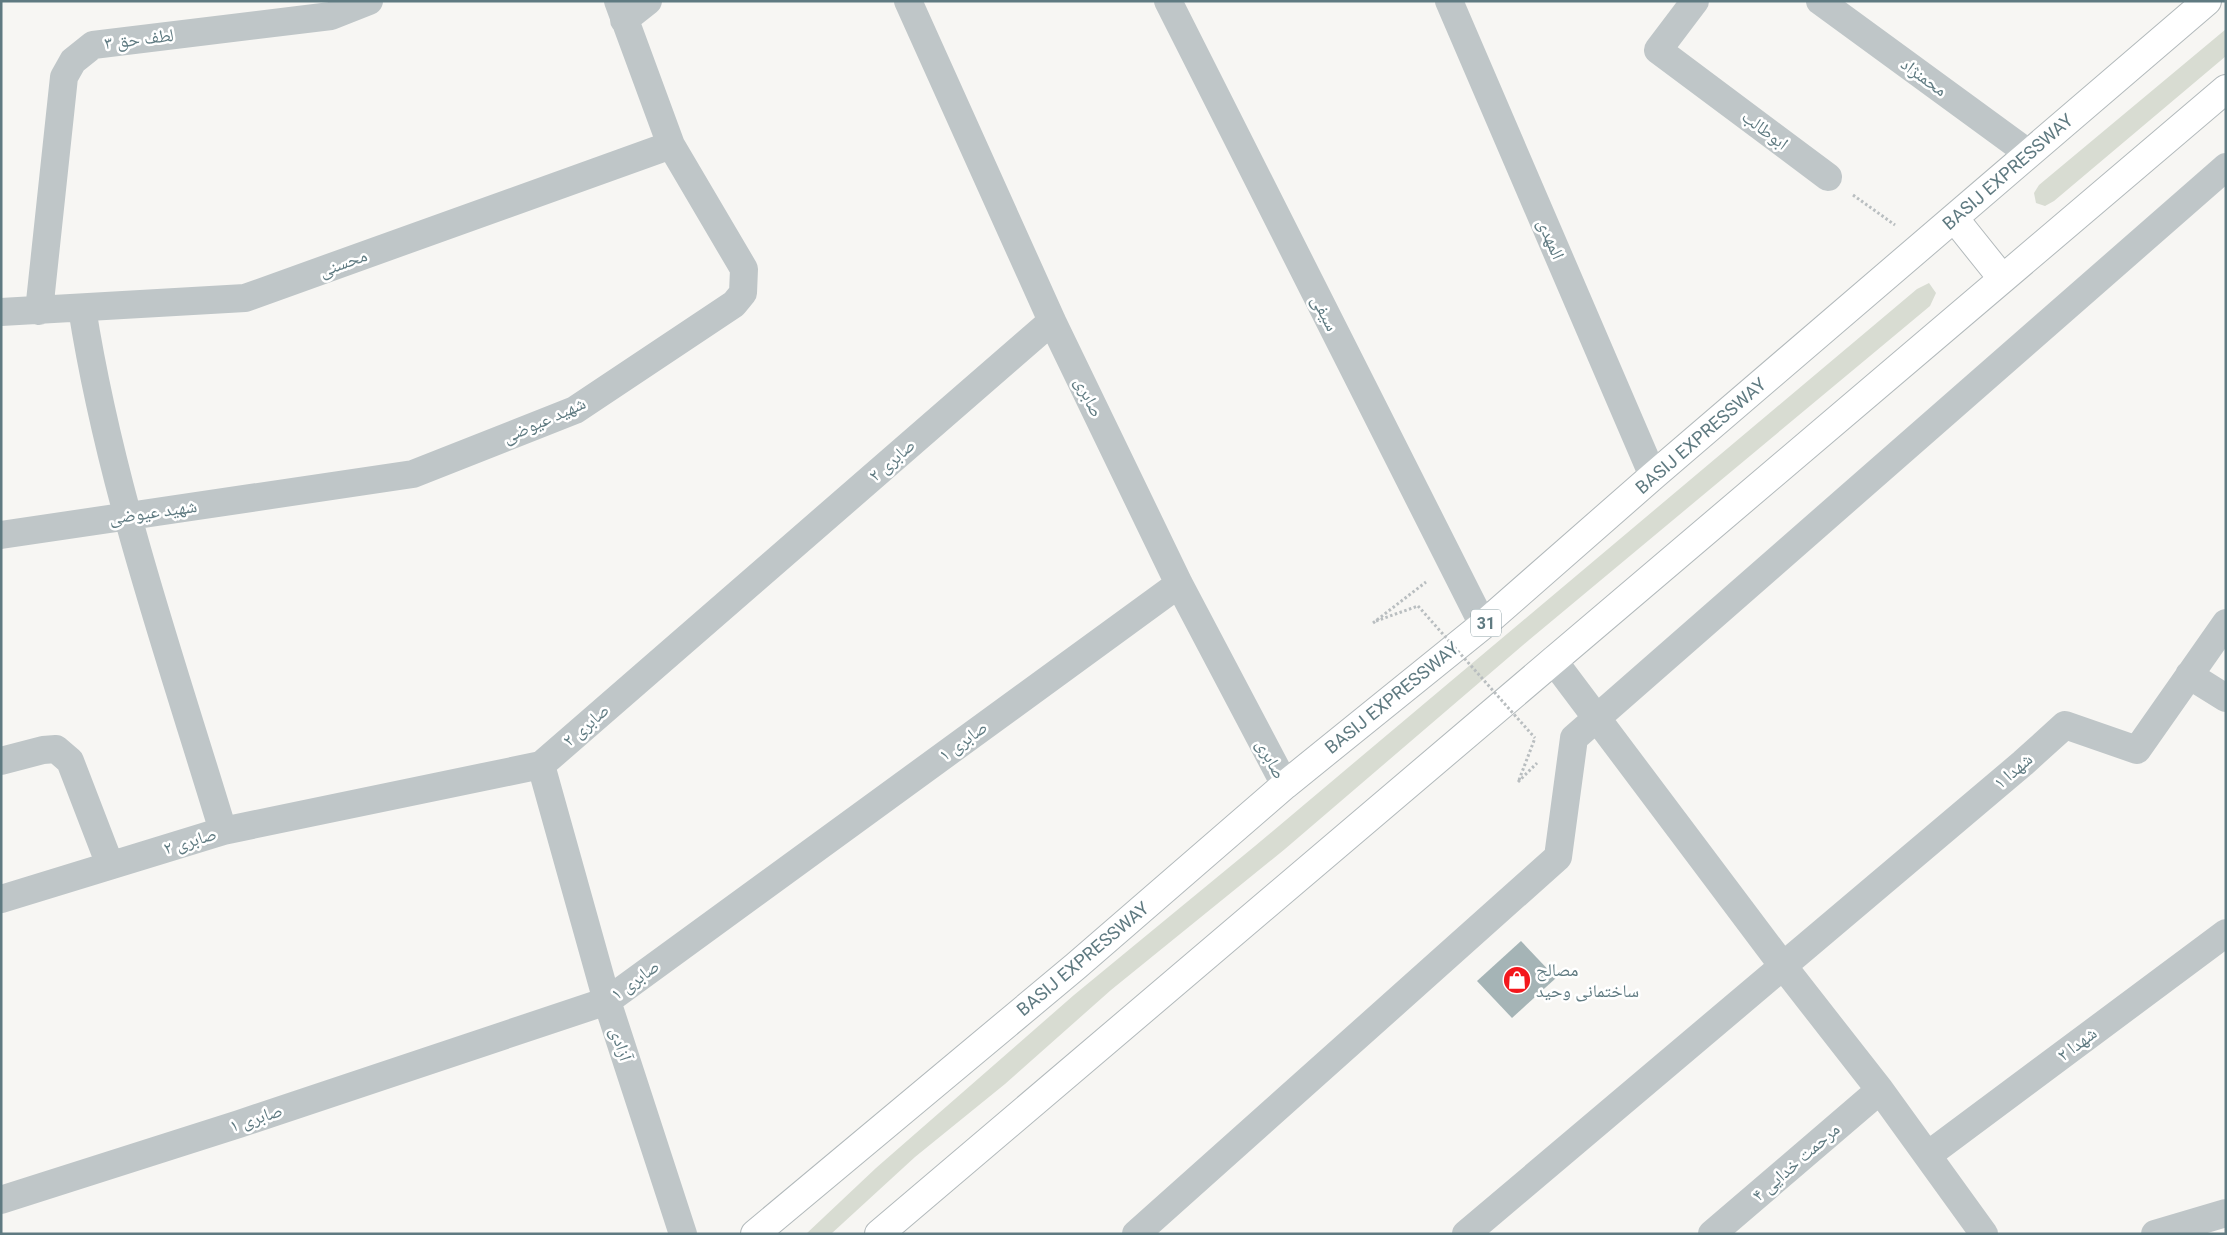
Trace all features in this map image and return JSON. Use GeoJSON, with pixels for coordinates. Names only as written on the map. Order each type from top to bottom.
{"type":"FeatureCollection","features":[{"type":"Feature","properties":{"kind":"highway","name":"BASIJ EXPRESSWAY"},"geometry":{"type":"LineString","coordinates":[[755,1234],[1076,966],[1285,785],[1483,625],[1653,476],[2207,1]]}},
{"type":"Feature","properties":{"kind":"highway"},"geometry":{"type":"LineString","coordinates":[[878,1234],[2226,89]]}},
{"type":"Feature","properties":{"kind":"highway"},"geometry":{"type":"LineString","coordinates":[[1954,218],[2002,278]]}},
{"type":"Feature","properties":{"kind":"street","name":"لطف حق ۳"},"geometry":{"type":"LineString","coordinates":[[40,310],[64,77],[73,61],[92,45],[330,16],[370,1]]}},
{"type":"Feature","properties":{"kind":"street"},"geometry":{"type":"LineString","coordinates":[[621,10],[648,1]]}},
{"type":"Feature","properties":{"kind":"street","name":"صابری"},"geometry":{"type":"LineString","coordinates":[[908,1],[1052,321],[1179,584],[1285,785]]}},
{"type":"Feature","properties":{"kind":"street","name":"سیفی"},"geometry":{"type":"LineString","coordinates":[[1168,1],[1483,625]]}},
{"type":"Feature","properties":{"kind":"street","name":"المهدی"},"geometry":{"type":"LineString","coordinates":[[1449,1],[1653,476]]}},
{"type":"Feature","properties":{"kind":"street","name":"ابوطالب"},"geometry":{"type":"LineString","coordinates":[[1695,1],[1658,50],[1828,177]]}},
{"type":"Feature","properties":{"kind":"street","name":"محمنژاد"},"geometry":{"type":"LineString","coordinates":[[1820,1],[2028,153]]}},
{"type":"Feature","properties":{"kind":"street","name":"شهید عیوضی"},"geometry":{"type":"LineString","coordinates":[[1,535],[413,474],[575,410],[734,304],[743,293],[744,269],[671,145],[621,10]]}},
{"type":"Feature","properties":{"kind":"street","name":"محسنی"},"geometry":{"type":"LineString","coordinates":[[1,312],[245,298],[671,145]]}},
{"type":"Feature","properties":{"kind":"street"},"geometry":{"type":"LineString","coordinates":[[1136,1234],[1558,857],[1574,738],[2226,167]]}},
{"type":"Feature","properties":{"kind":"street"},"geometry":{"type":"LineString","coordinates":[[82,308],[89,353],[127,516],[224,831]]}},
{"type":"Feature","properties":{"kind":"street","name":"صابری ۲"},"geometry":{"type":"LineString","coordinates":[[1,899],[224,831],[541,765],[1052,321]]}},
{"type":"Feature","properties":{"kind":"street","name":"صابری ۱"},"geometry":{"type":"LineString","coordinates":[[1,1200],[239,1124],[606,1001],[1179,584]]}},
{"type":"Feature","properties":{"kind":"street","name":"شهدا ۱"},"geometry":{"type":"LineString","coordinates":[[1783,966],[2023,763],[2065,725],[2137,750],[2226,622]]}},
{"type":"Feature","properties":{"kind":"street"},"geometry":{"type":"LineString","coordinates":[[1553,660],[1783,966],[1880,1090],[1984,1234]]}},
{"type":"Feature","properties":{"kind":"street"},"geometry":{"type":"LineString","coordinates":[[2189,675],[2226,698]]}},
{"type":"Feature","properties":{"kind":"street"},"geometry":{"type":"LineString","coordinates":[[1,761],[43,750],[56,749],[70,761],[110,865]]}},
{"type":"Feature","properties":{"kind":"street","name":"آزادی"},"geometry":{"type":"LineString","coordinates":[[541,765],[606,1001],[682,1234]]}},
{"type":"Feature","properties":{"kind":"street","name":"شهدا ۲"},"geometry":{"type":"LineString","coordinates":[[1928,1155],[2226,933]]}},
{"type":"Feature","properties":{"kind":"street"},"geometry":{"type":"LineString","coordinates":[[1466,1234],[1783,966]]}},
{"type":"Feature","properties":{"kind":"street","name":"مرحمت خدایی ۴"},"geometry":{"type":"LineString","coordinates":[[1712,1234],[1880,1090]]}},
{"type":"Feature","properties":{"kind":"street"},"geometry":{"type":"LineString","coordinates":[[2156,1234],[2226,1213]]}},
{"type":"Feature","properties":{"kind":"path"},"geometry":{"type":"LineString","coordinates":[[1828,177],[1923,246]]}},
{"type":"Feature","properties":{"kind":"path"},"geometry":{"type":"LineString","coordinates":[[1451,563],[1373,623],[1418,606],[1535,738],[1518,782]]}},
{"type":"Feature","properties":{"kind":"shaded area"},"geometry":{"type":"Polygon","coordinates":[[[2226,29],[2226,56],[2054,201],[2045,206],[2036,203],[2034,193],[2039,185],[2226,29]]]}},
{"type":"Feature","properties":{"kind":"shaded area"},"geometry":{"type":"Polygon","coordinates":[[[1929,283],[1936,293],[1930,306],[1529,640],[1285,849],[1111,990],[1005,1084],[915,1157],[831,1234],[806,1234],[876,1168],[1074,995],[1255,846],[1917,289],[1929,283]]]}},
{"type":"Feature","properties":{"kind":"building","name":"مصالح ساختمانی وحید"},"geometry":{"type":"Polygon","coordinates":[[[1521,941],[1556,978],[1512,1018],[1477,981],[1521,941]]]}},
{"type":"Feature","properties":{"kind":"place","name":"مصالح ساختمانی وحید"},"geometry":{"type":"Point","coordinates":[1517,980]}}]}
